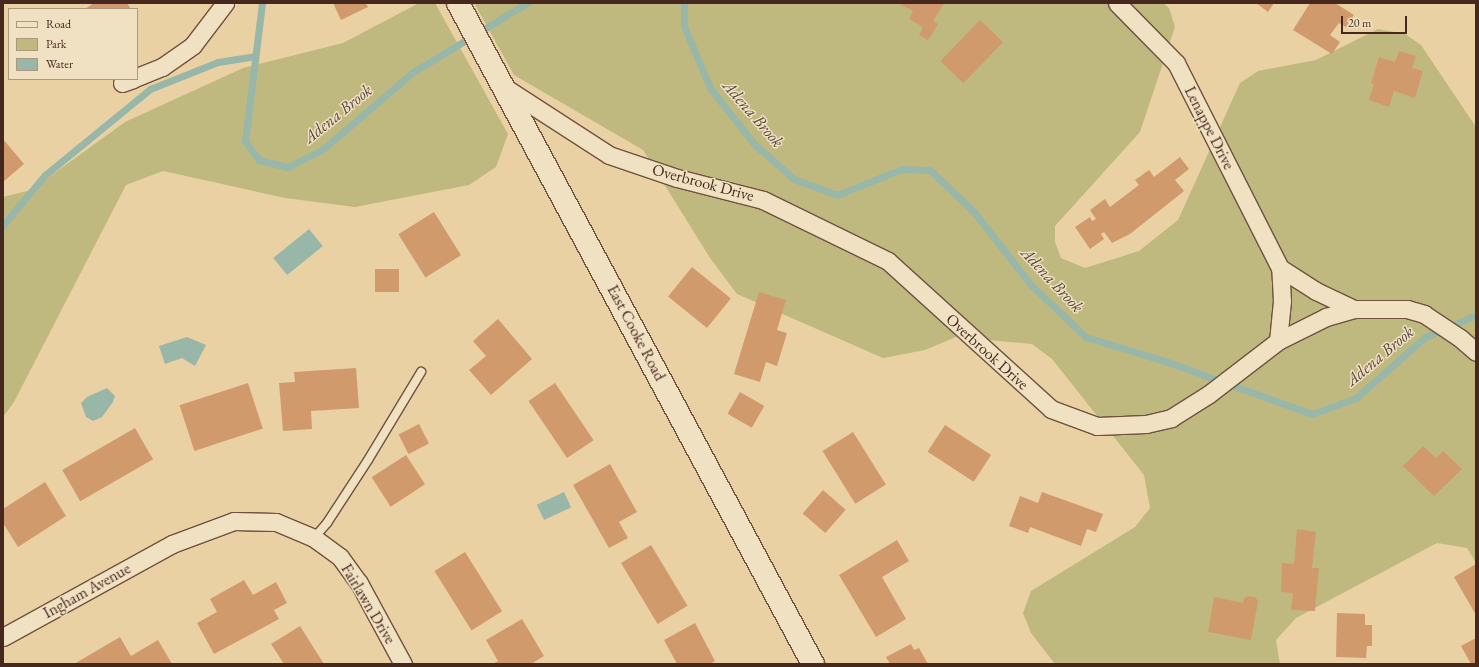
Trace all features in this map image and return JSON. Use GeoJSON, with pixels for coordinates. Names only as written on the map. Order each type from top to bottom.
{"type":"FeatureCollection","features":[{"type":"Feature","properties":{"kind":"main road","name":"East Cooke Road"},"geometry":{"type":"LineString","coordinates":[[458,3],[813,664]]}},
{"type":"Feature","properties":{"kind":"street"},"geometry":{"type":"LineString","coordinates":[[138,77],[162,67],[193,45],[225,3]]}},
{"type":"Feature","properties":{"kind":"street","name":"Lenappe Drive"},"geometry":{"type":"LineString","coordinates":[[1117,3],[1176,63],[1280,268],[1282,301],[1278,341]]}},
{"type":"Feature","properties":{"kind":"street","name":"Overbrook Drive"},"geometry":{"type":"LineString","coordinates":[[504,87],[609,155],[677,178],[763,200],[888,261],[1051,409],[1097,426],[1146,424],[1171,418],[1209,394],[1278,341],[1326,317],[1354,309],[1407,309],[1424,314],[1460,338],[1476,352]]}},
{"type":"Feature","properties":{"kind":"street"},"geometry":{"type":"LineString","coordinates":[[1280,268],[1316,291],[1354,309]]}},
{"type":"Feature","properties":{"kind":"street","name":"Fairlawn Drive"},"geometry":{"type":"LineString","coordinates":[[172,544],[234,521],[276,522],[314,538],[340,557],[352,573],[403,664]]}},
{"type":"Feature","properties":{"kind":"street","name":"Ingham Avenue"},"geometry":{"type":"LineString","coordinates":[[3,637],[172,544]]}},
{"type":"Feature","properties":{"kind":"lane"},"geometry":{"type":"LineString","coordinates":[[314,538],[327,523],[360,473],[421,372]]}},
{"type":"Feature","properties":{"kind":"green space"},"geometry":{"type":"Polygon","coordinates":[[[419,3],[435,3],[508,134],[496,167],[469,185],[355,207],[285,198],[163,171],[126,185],[14,402],[3,417],[3,197],[31,190],[125,122],[243,68],[343,43],[419,3]]]}},
{"type":"Feature","properties":{"kind":"green space"},"geometry":{"type":"Polygon","coordinates":[[[474,3],[1163,3],[1169,8],[1175,27],[1140,132],[1055,226],[1055,242],[1061,258],[1085,268],[1139,251],[1178,220],[1240,83],[1258,71],[1316,60],[1378,29],[1405,34],[1421,45],[1476,127],[1476,563],[1467,548],[1437,543],[1296,618],[1276,640],[1280,664],[1055,664],[1031,633],[1023,613],[1031,591],[1135,527],[1150,508],[1144,475],[1052,359],[1032,344],[956,337],[925,350],[883,358],[737,294],[710,258],[643,150],[514,75],[474,3]]]}},
{"type":"Feature","properties":{"kind":"water"},"geometry":{"type":"Polygon","coordinates":[[[309,229],[323,246],[287,275],[273,258],[309,229]]]}},
{"type":"Feature","properties":{"kind":"water"},"geometry":{"type":"Polygon","coordinates":[[[187,337],[206,345],[195,366],[182,358],[165,364],[159,346],[187,337]]]}},
{"type":"Feature","properties":{"kind":"water"},"geometry":{"type":"Polygon","coordinates":[[[107,388],[115,396],[113,402],[102,417],[93,421],[86,417],[81,403],[87,397],[107,388]]]}},
{"type":"Feature","properties":{"kind":"water"},"geometry":{"type":"Polygon","coordinates":[[[564,492],[571,507],[544,520],[537,505],[564,492]]]}},
{"type":"Feature","properties":{"kind":"building"},"geometry":{"type":"Polygon","coordinates":[[[94,3],[127,3],[130,8],[86,8],[94,3]]]}},
{"type":"Feature","properties":{"kind":"building"},"geometry":{"type":"Polygon","coordinates":[[[333,3],[366,3],[368,7],[341,20],[333,3]]]}},
{"type":"Feature","properties":{"kind":"building"},"geometry":{"type":"Polygon","coordinates":[[[898,3],[944,3],[933,21],[938,24],[928,40],[919,35],[923,27],[909,19],[913,11],[898,3]]]}},
{"type":"Feature","properties":{"kind":"building"},"geometry":{"type":"Polygon","coordinates":[[[1256,3],[1274,3],[1268,12],[1256,3]]]}},
{"type":"Feature","properties":{"kind":"building"},"geometry":{"type":"Polygon","coordinates":[[[1310,3],[1335,3],[1354,15],[1346,27],[1339,23],[1330,35],[1340,42],[1332,54],[1293,30],[1310,3]]]}},
{"type":"Feature","properties":{"kind":"building"},"geometry":{"type":"Polygon","coordinates":[[[980,20],[1003,42],[963,83],[940,61],[980,20]]]}},
{"type":"Feature","properties":{"kind":"building"},"geometry":{"type":"Polygon","coordinates":[[[1399,51],[1416,56],[1412,68],[1423,71],[1415,98],[1394,91],[1389,107],[1369,100],[1374,84],[1371,83],[1379,57],[1395,62],[1399,51]]]}},
{"type":"Feature","properties":{"kind":"building"},"geometry":{"type":"Polygon","coordinates":[[[3,139],[24,164],[3,182],[3,139]]]}},
{"type":"Feature","properties":{"kind":"building"},"geometry":{"type":"Polygon","coordinates":[[[1180,157],[1189,169],[1175,180],[1184,191],[1130,234],[1112,243],[1104,232],[1101,234],[1104,239],[1090,249],[1075,227],[1090,217],[1092,221],[1096,219],[1090,210],[1105,199],[1110,207],[1139,185],[1135,180],[1149,170],[1154,177],[1180,157]]]}},
{"type":"Feature","properties":{"kind":"building"},"geometry":{"type":"Polygon","coordinates":[[[434,212],[461,255],[425,278],[398,234],[434,212]]]}},
{"type":"Feature","properties":{"kind":"building"},"geometry":{"type":"Polygon","coordinates":[[[692,267],[731,298],[707,328],[668,297],[692,267]]]}},
{"type":"Feature","properties":{"kind":"building"},"geometry":{"type":"Polygon","coordinates":[[[375,269],[399,269],[399,292],[375,292],[375,269]]]}},
{"type":"Feature","properties":{"kind":"building"},"geometry":{"type":"Polygon","coordinates":[[[759,292],[786,300],[777,330],[787,333],[777,366],[766,362],[760,382],[734,374],[759,292]]]}},
{"type":"Feature","properties":{"kind":"building"},"geometry":{"type":"Polygon","coordinates":[[[498,319],[532,359],[491,395],[469,370],[486,356],[473,341],[498,319]]]}},
{"type":"Feature","properties":{"kind":"building"},"geometry":{"type":"Polygon","coordinates":[[[356,368],[359,408],[311,411],[312,429],[283,431],[279,383],[295,382],[294,372],[356,368]]]}},
{"type":"Feature","properties":{"kind":"building"},"geometry":{"type":"Polygon","coordinates":[[[248,383],[263,429],[194,451],[180,405],[248,383]]]}},
{"type":"Feature","properties":{"kind":"building"},"geometry":{"type":"Polygon","coordinates":[[[555,383],[594,440],[567,458],[528,401],[555,383]]]}},
{"type":"Feature","properties":{"kind":"building"},"geometry":{"type":"Polygon","coordinates":[[[740,392],[764,406],[752,428],[728,414],[740,392]]]}},
{"type":"Feature","properties":{"kind":"building"},"geometry":{"type":"Polygon","coordinates":[[[419,424],[429,444],[408,454],[399,434],[419,424]]]}},
{"type":"Feature","properties":{"kind":"building"},"geometry":{"type":"Polygon","coordinates":[[[945,425],[991,455],[974,482],[928,452],[945,425]]]}},
{"type":"Feature","properties":{"kind":"building"},"geometry":{"type":"Polygon","coordinates":[[[135,428],[153,459],[80,501],[62,470],[135,428]]]}},
{"type":"Feature","properties":{"kind":"building"},"geometry":{"type":"Polygon","coordinates":[[[853,432],[886,485],[855,504],[822,451],[853,432]]]}},
{"type":"Feature","properties":{"kind":"building"},"geometry":{"type":"Polygon","coordinates":[[[1423,446],[1436,458],[1443,451],[1462,469],[1434,496],[1403,466],[1423,446]]]}},
{"type":"Feature","properties":{"kind":"building"},"geometry":{"type":"Polygon","coordinates":[[[406,455],[425,484],[391,507],[372,477],[406,455]]]}},
{"type":"Feature","properties":{"kind":"building"},"geometry":{"type":"Polygon","coordinates":[[[610,464],[637,512],[619,522],[628,538],[609,548],[573,485],[610,464]]]}},
{"type":"Feature","properties":{"kind":"building"},"geometry":{"type":"Polygon","coordinates":[[[45,482],[66,516],[18,547],[3,523],[3,509],[45,482]]]}},
{"type":"Feature","properties":{"kind":"building"},"geometry":{"type":"Polygon","coordinates":[[[823,490],[846,510],[825,533],[803,513],[823,490]]]}},
{"type":"Feature","properties":{"kind":"building"},"geometry":{"type":"Polygon","coordinates":[[[1042,492],[1103,514],[1096,532],[1087,529],[1081,546],[1030,527],[1028,533],[1009,526],[1020,496],[1038,503],[1042,492]]]}},
{"type":"Feature","properties":{"kind":"building"},"geometry":{"type":"Polygon","coordinates":[[[1297,529],[1316,532],[1312,568],[1319,568],[1315,611],[1291,610],[1293,593],[1281,592],[1282,563],[1294,564],[1297,529]]]}},
{"type":"Feature","properties":{"kind":"building"},"geometry":{"type":"Polygon","coordinates":[[[897,540],[909,561],[882,577],[906,619],[876,637],[839,575],[897,540]]]}},
{"type":"Feature","properties":{"kind":"building"},"geometry":{"type":"Polygon","coordinates":[[[651,545],[688,606],[658,624],[621,563],[651,545]]]}},
{"type":"Feature","properties":{"kind":"building"},"geometry":{"type":"Polygon","coordinates":[[[465,552],[502,611],[472,630],[434,571],[465,552]]]}},
{"type":"Feature","properties":{"kind":"building"},"geometry":{"type":"Polygon","coordinates":[[[1476,564],[1476,615],[1454,577],[1476,564]]]}},
{"type":"Feature","properties":{"kind":"building"},"geometry":{"type":"Polygon","coordinates":[[[244,580],[253,595],[276,582],[287,603],[274,610],[279,619],[214,654],[197,623],[217,612],[210,599],[244,580]]]}},
{"type":"Feature","properties":{"kind":"building"},"geometry":{"type":"Polygon","coordinates":[[[1249,596],[1255,597],[1258,601],[1251,640],[1208,632],[1214,597],[1243,603],[1244,598],[1249,596]]]}},
{"type":"Feature","properties":{"kind":"building"},"geometry":{"type":"Polygon","coordinates":[[[1337,613],[1365,614],[1365,625],[1372,625],[1372,646],[1367,646],[1366,658],[1336,657],[1337,613]]]}},
{"type":"Feature","properties":{"kind":"building"},"geometry":{"type":"Polygon","coordinates":[[[522,619],[544,656],[531,664],[493,664],[498,661],[486,640],[522,619]]]}},
{"type":"Feature","properties":{"kind":"building"},"geometry":{"type":"Polygon","coordinates":[[[695,623],[715,661],[710,664],[677,664],[664,640],[695,623]]]}},
{"type":"Feature","properties":{"kind":"building"},"geometry":{"type":"Polygon","coordinates":[[[300,626],[324,664],[284,664],[271,644],[300,626]]]}},
{"type":"Feature","properties":{"kind":"building"},"geometry":{"type":"Polygon","coordinates":[[[120,637],[131,656],[158,640],[172,664],[74,664],[120,637]]]}},
{"type":"Feature","properties":{"kind":"building"},"geometry":{"type":"Polygon","coordinates":[[[1476,638],[1476,664],[1471,664],[1461,646],[1476,638]]]}},
{"type":"Feature","properties":{"kind":"building"},"geometry":{"type":"Polygon","coordinates":[[[911,644],[914,650],[919,648],[928,664],[890,664],[886,657],[911,644]]]}},
{"type":"Feature","properties":{"kind":"waterway","name":"Adena Brook"},"geometry":{"type":"LineString","coordinates":[[262,3],[245,141],[259,160],[288,167],[322,150],[413,72],[527,3]]}},
{"type":"Feature","properties":{"kind":"waterway","name":"Adena Brook"},"geometry":{"type":"LineString","coordinates":[[684,3],[684,26],[710,88],[755,145],[794,179],[837,195],[902,169],[930,170],[974,212],[1031,285],[1086,337],[1168,362],[1312,414],[1356,398],[1425,337],[1476,315]]}},
{"type":"Feature","properties":{"kind":"waterway"},"geometry":{"type":"LineString","coordinates":[[3,225],[45,175],[150,89],[218,62],[255,56]]}}]}
